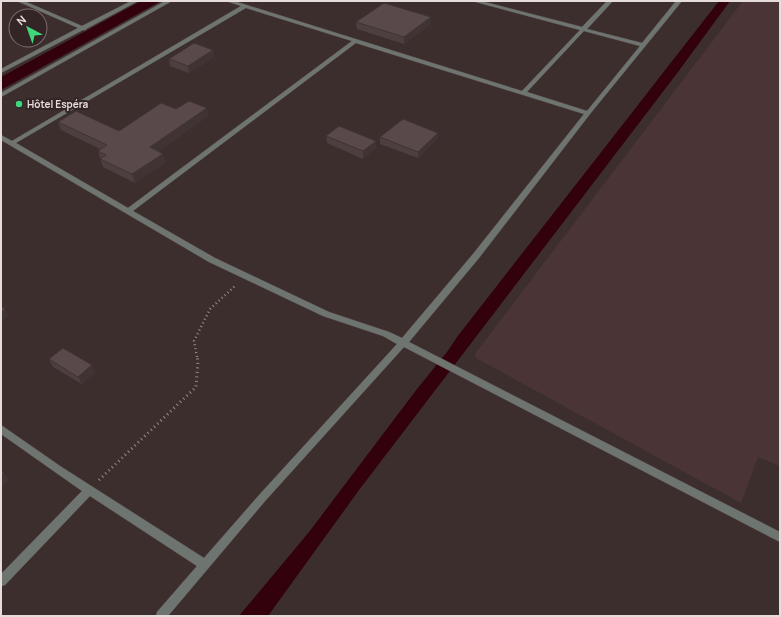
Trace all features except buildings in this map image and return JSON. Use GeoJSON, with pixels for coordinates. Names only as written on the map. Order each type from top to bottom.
{"type":"FeatureCollection","features":[{"type":"Feature","properties":{"kind":"street"},"geometry":{"type":"LineString","coordinates":[[20,1],[84,28]]}},
{"type":"Feature","properties":{"kind":"street"},"geometry":{"type":"LineString","coordinates":[[1,71],[135,1]]}},
{"type":"Feature","properties":{"kind":"street"},"geometry":{"type":"LineString","coordinates":[[1,95],[169,1]]}},
{"type":"Feature","properties":{"kind":"street"},"geometry":{"type":"LineString","coordinates":[[229,1],[588,113]]}},
{"type":"Feature","properties":{"kind":"street"},"geometry":{"type":"LineString","coordinates":[[474,1],[644,45]]}},
{"type":"Feature","properties":{"kind":"street"},"geometry":{"type":"LineString","coordinates":[[523,93],[610,1]]}},
{"type":"Feature","properties":{"kind":"street"},"geometry":{"type":"LineString","coordinates":[[161,616],[321,432],[403,343],[476,256],[588,113],[679,1]]}},
{"type":"Feature","properties":{"kind":"street"},"geometry":{"type":"LineString","coordinates":[[12,143],[246,6]]}},
{"type":"Feature","properties":{"kind":"street"},"geometry":{"type":"LineString","coordinates":[[128,210],[355,41]]}},
{"type":"Feature","properties":{"kind":"street"},"geometry":{"type":"LineString","coordinates":[[1,137],[212,260],[326,314],[386,334],[780,537]]}},
{"type":"Feature","properties":{"kind":"street"},"geometry":{"type":"LineString","coordinates":[[1,429],[89,490],[205,565]]}},
{"type":"Feature","properties":{"kind":"street"},"geometry":{"type":"LineString","coordinates":[[1,581],[89,490]]}},
{"type":"Feature","properties":{"kind":"path"},"geometry":{"type":"LineString","coordinates":[[89,490],[153,426],[196,387],[198,361],[194,340],[210,309],[246,275]]}},
{"type":"Feature","properties":{"kind":"shaded area"},"geometry":{"type":"Polygon","coordinates":[[[141,1],[161,1],[1,90],[1,77],[141,1]]]}},
{"type":"Feature","properties":{"kind":"shaded area"},"geometry":{"type":"Polygon","coordinates":[[[719,1],[730,1],[678,72],[359,490],[268,616],[239,616],[309,532],[457,337],[719,1]]]}},
{"type":"Feature","properties":{"kind":"shaded area"},"geometry":{"type":"Polygon","coordinates":[[[743,1],[780,1],[780,466],[758,457],[741,503],[476,358],[475,354],[743,1]]]}},
{"type":"Feature","properties":{"kind":"place","name":"Hôtel Espéra"},"geometry":{"type":"Point","coordinates":[19,104]}}]}
